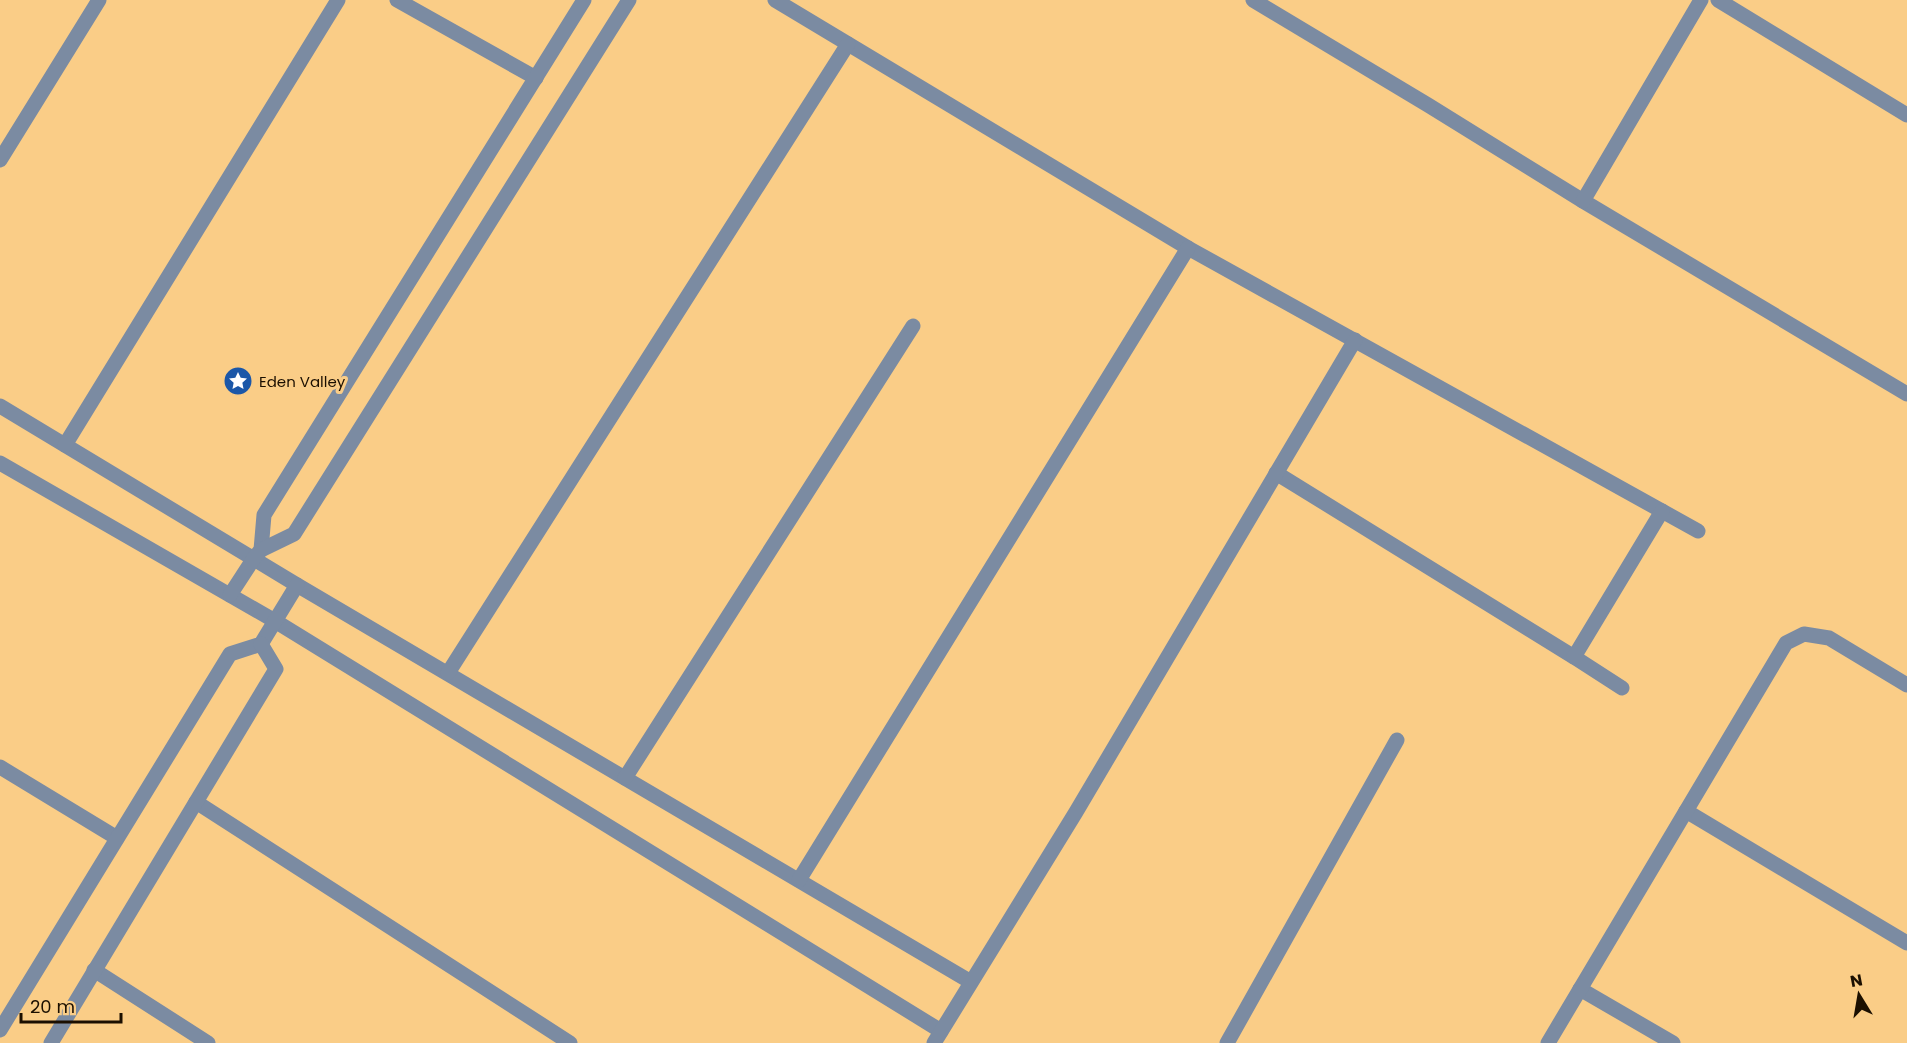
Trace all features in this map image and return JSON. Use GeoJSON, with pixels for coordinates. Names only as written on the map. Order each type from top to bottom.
{"type":"FeatureCollection","features":[{"type":"Feature","properties":{"kind":"street"},"geometry":{"type":"LineString","coordinates":[[0,160],[99,0]]}},
{"type":"Feature","properties":{"kind":"street"},"geometry":{"type":"LineString","coordinates":[[65,445],[338,0]]}},
{"type":"Feature","properties":{"kind":"street"},"geometry":{"type":"LineString","coordinates":[[397,0],[536,78]]}},
{"type":"Feature","properties":{"kind":"street"},"geometry":{"type":"LineString","coordinates":[[230,595],[257,554],[264,515],[584,0]]}},
{"type":"Feature","properties":{"kind":"street"},"geometry":{"type":"LineString","coordinates":[[257,554],[294,534],[629,0]]}},
{"type":"Feature","properties":{"kind":"street"},"geometry":{"type":"LineString","coordinates":[[775,0],[1188,248],[1698,531]]}},
{"type":"Feature","properties":{"kind":"street"},"geometry":{"type":"LineString","coordinates":[[1253,0],[1583,201],[1907,394]]}},
{"type":"Feature","properties":{"kind":"street"},"geometry":{"type":"LineString","coordinates":[[1583,201],[1701,0]]}},
{"type":"Feature","properties":{"kind":"street"},"geometry":{"type":"LineString","coordinates":[[1718,0],[1907,115]]}},
{"type":"Feature","properties":{"kind":"street"},"geometry":{"type":"LineString","coordinates":[[448,673],[848,44]]}},
{"type":"Feature","properties":{"kind":"street"},"geometry":{"type":"LineString","coordinates":[[799,880],[1188,248]]}},
{"type":"Feature","properties":{"kind":"street"},"geometry":{"type":"LineString","coordinates":[[625,777],[913,326]]}},
{"type":"Feature","properties":{"kind":"street"},"geometry":{"type":"LineString","coordinates":[[0,463],[275,621],[938,1037],[1076,812],[1356,340]]}},
{"type":"Feature","properties":{"kind":"street"},"geometry":{"type":"LineString","coordinates":[[0,406],[257,554],[297,585],[971,982]]}},
{"type":"Feature","properties":{"kind":"street"},"geometry":{"type":"LineString","coordinates":[[1276,473],[1622,688]]}},
{"type":"Feature","properties":{"kind":"street"},"geometry":{"type":"LineString","coordinates":[[1574,657],[1662,511]]}},
{"type":"Feature","properties":{"kind":"street"},"geometry":{"type":"LineString","coordinates":[[0,1030],[230,654],[261,644],[297,585]]}},
{"type":"Feature","properties":{"kind":"street"},"geometry":{"type":"LineString","coordinates":[[1548,1043],[1786,643],[1804,634],[1829,638],[1907,685]]}},
{"type":"Feature","properties":{"kind":"street"},"geometry":{"type":"LineString","coordinates":[[51,1043],[276,669],[261,644]]}},
{"type":"Feature","properties":{"kind":"street"},"geometry":{"type":"LineString","coordinates":[[1227,1043],[1397,740]]}},
{"type":"Feature","properties":{"kind":"street"},"geometry":{"type":"LineString","coordinates":[[0,767],[117,838]]}},
{"type":"Feature","properties":{"kind":"street"},"geometry":{"type":"LineString","coordinates":[[196,802],[570,1043]]}},
{"type":"Feature","properties":{"kind":"street"},"geometry":{"type":"LineString","coordinates":[[1686,811],[1907,943]]}},
{"type":"Feature","properties":{"kind":"street"},"geometry":{"type":"LineString","coordinates":[[94,970],[208,1043]]}},
{"type":"Feature","properties":{"kind":"street"},"geometry":{"type":"LineString","coordinates":[[1580,989],[1673,1043]]}},
{"type":"Feature","properties":{"kind":"place","name":"Eden Valley"},"geometry":{"type":"Point","coordinates":[238,381]}}]}
